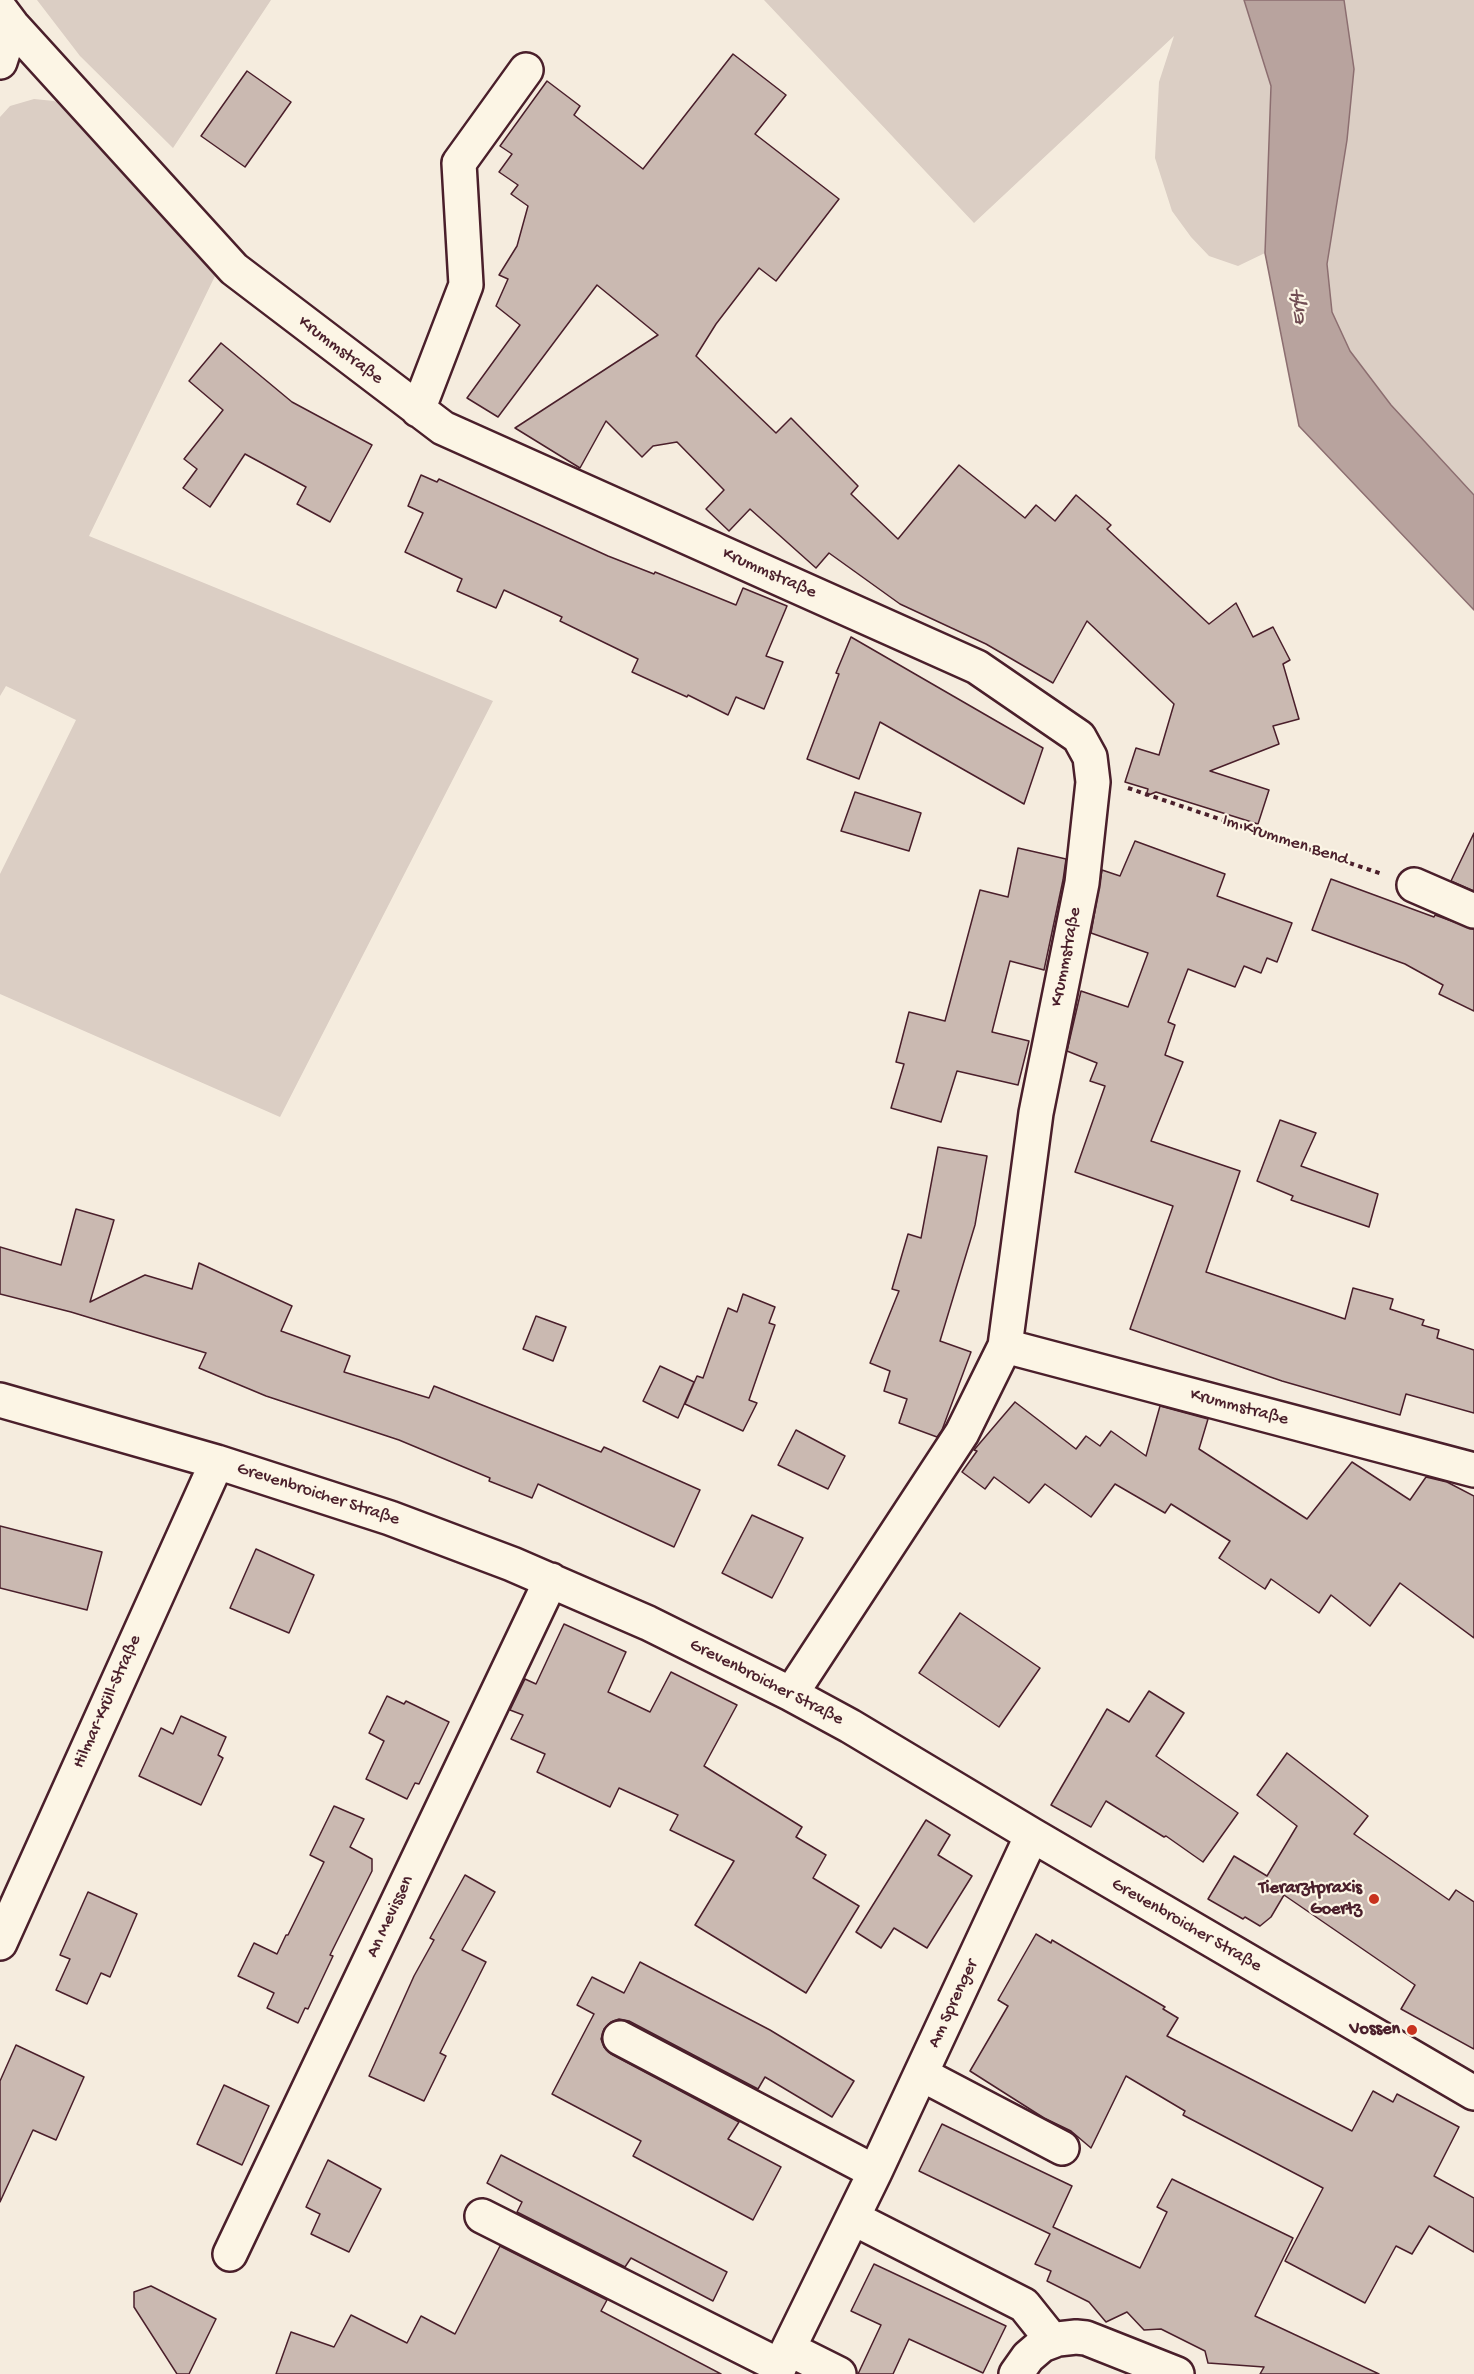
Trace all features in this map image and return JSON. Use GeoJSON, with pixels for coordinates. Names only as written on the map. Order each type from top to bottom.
{"type":"FeatureCollection","features":[{"type":"Feature","properties":{"kind":"street"},"geometry":{"type":"LineString","coordinates":[[0,62],[6,17]]}},
{"type":"Feature","properties":{"kind":"street","name":"Krummstraße"},"geometry":{"type":"LineString","coordinates":[[6,17],[234,269],[443,428],[976,667],[1079,737],[1090,757],[1093,782],[1082,883],[1035,1113],[1005,1346],[962,1433],[791,1694]]}},
{"type":"Feature","properties":{"kind":"street"},"geometry":{"type":"LineString","coordinates":[[418,410],[466,285],[459,163],[526,70]]}},
{"type":"Feature","properties":{"kind":"street"},"geometry":{"type":"LineString","coordinates":[[1414,885],[1474,911]]}},
{"type":"Feature","properties":{"kind":"street","name":"Krummstraße"},"geometry":{"type":"LineString","coordinates":[[1005,1346],[1474,1470]]}},
{"type":"Feature","properties":{"kind":"street","name":"Grevenbroicher Straße"},"geometry":{"type":"LineString","coordinates":[[0,1400],[217,1462],[390,1518],[473,1548],[648,1623],[850,1726],[1032,1835],[1474,2092]]}},
{"type":"Feature","properties":{"kind":"street","name":"Hilmar-Krüll-Straße"},"geometry":{"type":"LineString","coordinates":[[0,1943],[217,1462]]}},
{"type":"Feature","properties":{"kind":"street","name":"An Mevissen"},"geometry":{"type":"LineString","coordinates":[[230,2254],[551,1580]]}},
{"type":"Feature","properties":{"kind":"street","name":"Am Sprenger"},"geometry":{"type":"LineString","coordinates":[[782,2363],[875,2172],[1032,1835]]}},
{"type":"Feature","properties":{"kind":"street"},"geometry":{"type":"LineString","coordinates":[[620,2038],[875,2172]]}},
{"type":"Feature","properties":{"kind":"street"},"geometry":{"type":"LineString","coordinates":[[921,2074],[1062,2148]]}},
{"type":"Feature","properties":{"kind":"street"},"geometry":{"type":"LineString","coordinates":[[482,2216],[782,2363],[839,2374]]}},
{"type":"Feature","properties":{"kind":"street"},"geometry":{"type":"LineString","coordinates":[[853,2218],[1024,2305],[1052,2340]]}},
{"type":"Feature","properties":{"kind":"street"},"geometry":{"type":"LineString","coordinates":[[1016,2374],[1034,2350],[1052,2340],[1067,2337],[1086,2338],[1177,2374]]}},
{"type":"Feature","properties":{"kind":"path","name":"Im Krummen Bend"},"geometry":{"type":"LineString","coordinates":[[1093,782],[1125,787],[1414,885]]}},
{"type":"Feature","properties":{"kind":"shaded area"},"geometry":{"type":"Polygon","coordinates":[[[37,0],[271,0],[173,148],[80,56],[37,0]]]}},
{"type":"Feature","properties":{"kind":"shaded area"},"geometry":{"type":"Polygon","coordinates":[[[764,0],[1244,0],[1271,86],[1265,253],[1238,266],[1209,256],[1191,237],[1172,211],[1155,158],[1159,82],[1174,36],[974,223],[764,0]]]}},
{"type":"Feature","properties":{"kind":"shaded area"},"geometry":{"type":"Polygon","coordinates":[[[1344,0],[1474,0],[1474,495],[1391,405],[1350,351],[1332,312],[1327,264],[1347,140],[1354,69],[1344,0]]]}},
{"type":"Feature","properties":{"kind":"shaded area"},"geometry":{"type":"Polygon","coordinates":[[[34,99],[54,101],[75,111],[80,124],[215,276],[89,536],[493,701],[280,1117],[0,994],[0,874],[76,720],[6,686],[0,696],[0,117],[10,106],[34,99]]]}},
{"type":"Feature","properties":{"kind":"water","name":"Erft"},"geometry":{"type":"Polygon","coordinates":[[[1244,0],[1344,0],[1354,69],[1347,140],[1327,264],[1332,312],[1350,351],[1391,405],[1474,495],[1474,610],[1299,426],[1265,253],[1271,86],[1244,0]]]}},
{"type":"Feature","properties":{"kind":"building"},"geometry":{"type":"Polygon","coordinates":[[[733,54],[786,95],[755,134],[839,199],[776,281],[759,268],[716,324],[696,356],[776,433],[791,418],[858,486],[851,494],[898,539],[959,465],[1025,518],[1036,505],[1055,521],[1076,495],[1111,525],[1107,529],[1209,624],[1236,603],[1253,637],[1273,627],[1290,660],[1283,664],[1299,719],[1273,726],[1279,744],[1210,771],[1269,790],[1258,824],[1156,792],[1146,796],[1148,789],[1125,782],[1136,748],[1159,755],[1174,704],[1087,621],[1053,683],[986,644],[900,604],[829,553],[816,568],[750,509],[729,531],[706,509],[724,490],[677,442],[653,446],[642,457],[606,421],[580,468],[515,428],[658,335],[597,285],[498,417],[467,398],[520,325],[496,306],[508,279],[499,275],[517,246],[528,206],[511,194],[518,185],[499,172],[512,154],[500,146],[547,81],[580,106],[574,115],[643,169],[733,54]]]}},
{"type":"Feature","properties":{"kind":"building"},"geometry":{"type":"Polygon","coordinates":[[[247,71],[291,102],[245,167],[201,136],[247,71]]]}},
{"type":"Feature","properties":{"kind":"building"},"geometry":{"type":"Polygon","coordinates":[[[221,343],[292,402],[372,445],[330,522],[297,504],[306,487],[245,454],[210,507],[183,488],[197,469],[184,459],[223,410],[189,381],[221,343]]]}},
{"type":"Feature","properties":{"kind":"building"},"geometry":{"type":"Polygon","coordinates":[[[421,475],[437,482],[439,479],[608,556],[654,574],[655,572],[736,605],[743,588],[787,606],[766,656],[783,662],[764,709],[736,697],[728,715],[688,695],[687,697],[632,672],[638,659],[560,621],[562,617],[504,590],[496,608],[457,591],[462,579],[405,552],[423,513],[408,506],[421,475]]]}},
{"type":"Feature","properties":{"kind":"building"},"geometry":{"type":"Polygon","coordinates":[[[851,637],[1043,748],[1024,804],[880,722],[859,779],[807,759],[839,674],[836,673],[851,637]]]}},
{"type":"Feature","properties":{"kind":"building"},"geometry":{"type":"Polygon","coordinates":[[[855,792],[921,813],[909,851],[841,831],[855,792]]]}},
{"type":"Feature","properties":{"kind":"building"},"geometry":{"type":"Polygon","coordinates":[[[1474,833],[1474,891],[1451,881],[1474,833]]]}},
{"type":"Feature","properties":{"kind":"building"},"geometry":{"type":"Polygon","coordinates":[[[1135,841],[1225,874],[1217,896],[1292,923],[1277,962],[1267,958],[1261,973],[1244,966],[1235,987],[1188,969],[1168,1022],[1175,1025],[1165,1055],[1183,1062],[1151,1141],[1240,1171],[1206,1272],[1345,1319],[1353,1288],[1393,1299],[1390,1309],[1424,1320],[1422,1325],[1439,1330],[1437,1338],[1474,1350],[1474,1413],[1406,1394],[1400,1415],[1282,1381],[1130,1329],[1173,1206],[1075,1172],[1105,1086],[1090,1081],[1097,1063],[1067,1051],[1081,991],[1128,1007],[1148,953],[1091,933],[1102,870],[1120,876],[1135,841]]]}},
{"type":"Feature","properties":{"kind":"building"},"geometry":{"type":"Polygon","coordinates":[[[1018,848],[1066,859],[1044,970],[1010,961],[992,1032],[1029,1041],[1018,1085],[957,1071],[941,1122],[891,1108],[904,1064],[896,1062],[909,1012],[945,1021],[980,890],[1008,897],[1018,848]]]}},
{"type":"Feature","properties":{"kind":"building"},"geometry":{"type":"Polygon","coordinates":[[[1331,879],[1434,917],[1435,915],[1474,929],[1474,1011],[1439,994],[1443,985],[1405,964],[1312,930],[1331,879]]]}},
{"type":"Feature","properties":{"kind":"building"},"geometry":{"type":"Polygon","coordinates":[[[1280,1120],[1316,1133],[1301,1166],[1378,1194],[1369,1227],[1291,1200],[1293,1196],[1257,1181],[1280,1120]]]}},
{"type":"Feature","properties":{"kind":"building"},"geometry":{"type":"Polygon","coordinates":[[[938,1147],[987,1156],[975,1225],[940,1341],[971,1352],[942,1430],[937,1437],[899,1423],[907,1399],[884,1391],[890,1371],[870,1363],[899,1291],[892,1289],[908,1234],[921,1238],[938,1147]]]}},
{"type":"Feature","properties":{"kind":"building"},"geometry":{"type":"Polygon","coordinates":[[[76,1209],[114,1220],[90,1302],[145,1275],[192,1289],[199,1263],[292,1306],[281,1331],[350,1356],[344,1372],[429,1398],[434,1386],[601,1452],[604,1447],[700,1490],[674,1547],[538,1484],[532,1498],[399,1440],[266,1396],[199,1368],[206,1353],[71,1312],[0,1294],[0,1247],[61,1265],[76,1209]]]}},
{"type":"Feature","properties":{"kind":"building"},"geometry":{"type":"Polygon","coordinates":[[[743,1294],[775,1307],[769,1323],[775,1325],[749,1400],[757,1403],[743,1431],[685,1404],[697,1376],[703,1378],[728,1308],[737,1312],[743,1294]]]}},
{"type":"Feature","properties":{"kind":"building"},"geometry":{"type":"Polygon","coordinates":[[[536,1316],[566,1327],[553,1361],[523,1349],[536,1316]]]}},
{"type":"Feature","properties":{"kind":"building"},"geometry":{"type":"Polygon","coordinates":[[[660,1366],[694,1382],[678,1418],[643,1401],[660,1366]]]}},
{"type":"Feature","properties":{"kind":"building"},"geometry":{"type":"Polygon","coordinates":[[[1015,1402],[1076,1449],[1086,1436],[1100,1446],[1111,1431],[1146,1456],[1160,1406],[1208,1419],[1199,1449],[1307,1519],[1352,1462],[1410,1500],[1426,1477],[1447,1482],[1474,1496],[1474,1638],[1400,1583],[1370,1626],[1331,1595],[1319,1613],[1271,1579],[1265,1589],[1219,1558],[1230,1541],[1171,1504],[1165,1513],[1115,1484],[1091,1517],[1045,1484],[1029,1503],[994,1477],[985,1489],[962,1472],[977,1451],[974,1450],[1015,1402]]]}},
{"type":"Feature","properties":{"kind":"building"},"geometry":{"type":"Polygon","coordinates":[[[796,1430],[845,1456],[828,1489],[778,1465],[796,1430]]]}},
{"type":"Feature","properties":{"kind":"building"},"geometry":{"type":"Polygon","coordinates":[[[752,1515],[803,1538],[772,1598],[722,1573],[752,1515]]]}},
{"type":"Feature","properties":{"kind":"building"},"geometry":{"type":"Polygon","coordinates":[[[0,1526],[102,1552],[87,1610],[0,1588],[0,1526]]]}},
{"type":"Feature","properties":{"kind":"building"},"geometry":{"type":"Polygon","coordinates":[[[256,1549],[314,1575],[289,1633],[230,1608],[256,1549]]]}},
{"type":"Feature","properties":{"kind":"building"},"geometry":{"type":"Polygon","coordinates":[[[960,1613],[1040,1668],[999,1727],[919,1673],[960,1613]]]}},
{"type":"Feature","properties":{"kind":"building"},"geometry":{"type":"Polygon","coordinates":[[[564,1624],[626,1652],[608,1692],[650,1712],[671,1672],[737,1705],[704,1766],[802,1827],[796,1837],[826,1855],[813,1878],[859,1906],[806,1993],[695,1925],[734,1861],[670,1830],[678,1815],[619,1788],[610,1807],[537,1772],[545,1754],[511,1739],[523,1715],[510,1710],[525,1679],[536,1684],[564,1624]]]}},
{"type":"Feature","properties":{"kind":"building"},"geometry":{"type":"Polygon","coordinates":[[[1149,1691],[1184,1713],[1156,1756],[1238,1813],[1203,1862],[1166,1836],[1164,1837],[1106,1801],[1091,1827],[1051,1805],[1107,1709],[1129,1722],[1149,1691]]]}},
{"type":"Feature","properties":{"kind":"building"},"geometry":{"type":"Polygon","coordinates":[[[387,1696],[404,1704],[406,1701],[449,1722],[419,1784],[415,1783],[407,1799],[366,1779],[384,1741],[369,1733],[387,1696]]]}},
{"type":"Feature","properties":{"kind":"building"},"geometry":{"type":"Polygon","coordinates":[[[181,1716],[226,1737],[218,1755],[223,1758],[201,1805],[139,1776],[161,1728],[173,1734],[181,1716]]]}},
{"type":"Feature","properties":{"kind":"building"},"geometry":{"type":"Polygon","coordinates":[[[1287,1753],[1368,1816],[1354,1834],[1449,1900],[1456,1890],[1474,1902],[1474,2049],[1401,2009],[1415,1985],[1284,1895],[1271,1917],[1260,1926],[1208,1899],[1234,1856],[1267,1876],[1297,1826],[1257,1795],[1287,1753]]]}},
{"type":"Feature","properties":{"kind":"building"},"geometry":{"type":"Polygon","coordinates":[[[334,1806],[364,1819],[350,1847],[372,1859],[372,1871],[330,1955],[333,1956],[308,2009],[305,2008],[298,2023],[267,2008],[274,1993],[238,1976],[254,1943],[277,1954],[288,1935],[324,1862],[310,1855],[334,1806]]]}},
{"type":"Feature","properties":{"kind":"building"},"geometry":{"type":"Polygon","coordinates":[[[926,1820],[950,1835],[938,1855],[972,1876],[927,1948],[894,1928],[881,1948],[856,1932],[926,1820]]]}},
{"type":"Feature","properties":{"kind":"building"},"geometry":{"type":"Polygon","coordinates":[[[465,1875],[495,1892],[462,1950],[486,1962],[440,2053],[446,2056],[424,2101],[369,2076],[414,1976],[434,1940],[430,1938],[465,1875]]]}},
{"type":"Feature","properties":{"kind":"building"},"geometry":{"type":"Polygon","coordinates":[[[88,1892],[137,1914],[110,1977],[101,1973],[87,2004],[56,1990],[70,1959],[60,1955],[88,1892]]]}},
{"type":"Feature","properties":{"kind":"building"},"geometry":{"type":"Polygon","coordinates":[[[1036,1934],[1051,1943],[1052,1940],[1165,2007],[1163,2009],[1178,2018],[1167,2036],[1352,2131],[1373,2091],[1393,2102],[1397,2094],[1459,2127],[1434,2176],[1474,2198],[1474,2252],[1429,2226],[1412,2254],[1396,2246],[1365,2303],[1285,2261],[1323,2188],[1183,2115],[1185,2111],[1126,2076],[1091,2148],[1071,2131],[1044,2118],[970,2071],[1008,2006],[998,2000],[1036,1934]]]}},
{"type":"Feature","properties":{"kind":"building"},"geometry":{"type":"Polygon","coordinates":[[[640,1962],[770,2030],[854,2081],[832,2117],[765,2077],[758,2089],[629,2021],[619,2019],[611,2022],[604,2029],[601,2039],[604,2047],[611,2054],[739,2122],[728,2139],[781,2167],[753,2220],[633,2156],[641,2141],[552,2094],[594,2014],[577,2005],[592,1977],[624,1993],[640,1962]]]}},
{"type":"Feature","properties":{"kind":"building"},"geometry":{"type":"Polygon","coordinates":[[[16,2045],[84,2077],[56,2140],[33,2130],[0,2202],[0,2081],[16,2045]]]}},
{"type":"Feature","properties":{"kind":"building"},"geometry":{"type":"Polygon","coordinates":[[[224,2085],[269,2106],[242,2165],[197,2144],[224,2085]]]}},
{"type":"Feature","properties":{"kind":"building"},"geometry":{"type":"Polygon","coordinates":[[[942,2124],[1072,2186],[1053,2227],[1140,2268],[1167,2212],[1157,2207],[1172,2179],[1293,2238],[1255,2316],[1379,2374],[1260,2374],[1264,2367],[1208,2363],[1205,2351],[1161,2329],[1144,2330],[1127,2312],[1106,2322],[1089,2302],[1047,2281],[1051,2271],[1035,2264],[1050,2234],[919,2171],[942,2124]]]}},
{"type":"Feature","properties":{"kind":"building"},"geometry":{"type":"Polygon","coordinates":[[[501,2155],[727,2272],[713,2301],[631,2258],[625,2267],[517,2212],[522,2202],[487,2183],[501,2155]]]}},
{"type":"Feature","properties":{"kind":"building"},"geometry":{"type":"Polygon","coordinates":[[[328,2160],[381,2189],[349,2252],[311,2234],[320,2214],[306,2207],[328,2160]]]}},
{"type":"Feature","properties":{"kind":"building"},"geometry":{"type":"Polygon","coordinates":[[[500,2246],[607,2300],[601,2311],[721,2374],[276,2374],[291,2332],[334,2347],[351,2315],[407,2343],[421,2316],[455,2334],[500,2246]]]}},
{"type":"Feature","properties":{"kind":"building"},"geometry":{"type":"Polygon","coordinates":[[[874,2264],[1006,2326],[983,2373],[909,2339],[893,2374],[858,2374],[881,2325],[851,2311],[874,2264]]]}},
{"type":"Feature","properties":{"kind":"building"},"geometry":{"type":"Polygon","coordinates":[[[151,2286],[216,2319],[189,2374],[177,2374],[134,2307],[134,2292],[151,2286]]]}},
{"type":"Feature","properties":{"kind":"place","name":"Tierarztpraxis Goertz"},"geometry":{"type":"Point","coordinates":[1374,1899]}},
{"type":"Feature","properties":{"kind":"place","name":"Vossen"},"geometry":{"type":"Point","coordinates":[1412,2030]}}]}
